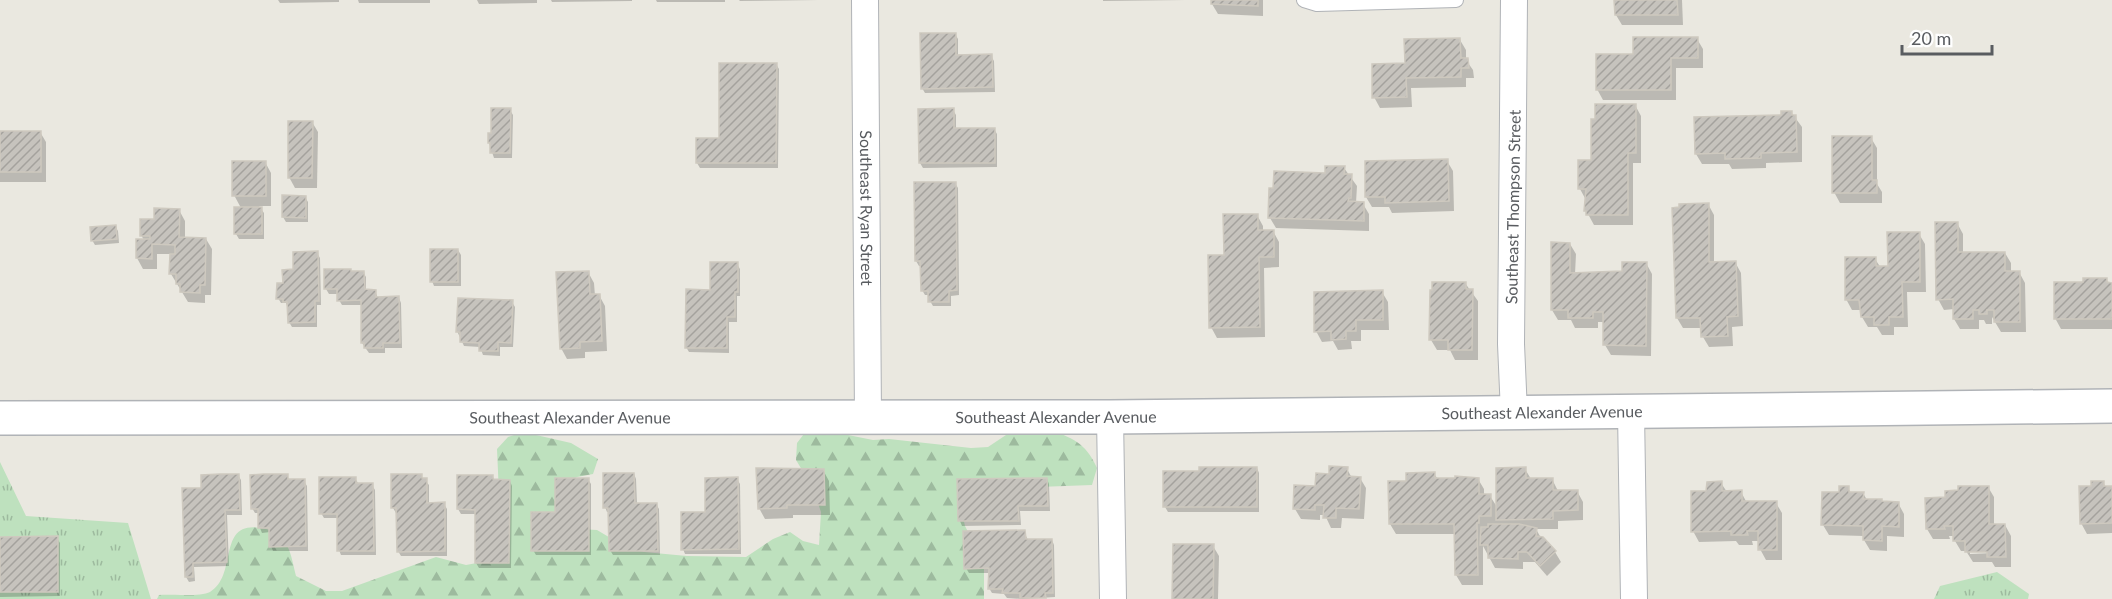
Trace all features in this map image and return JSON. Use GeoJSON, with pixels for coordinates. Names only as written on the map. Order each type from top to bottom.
{"type":"FeatureCollection","features":[{"type":"Feature","properties":{"kind":"street","name":"Southeast Ryan Street"},"geometry":{"type":"LineString","coordinates":[[865,0],[868,418]]}},
{"type":"Feature","properties":{"kind":"street","name":"Southeast Thompson Street"},"geometry":{"type":"LineString","coordinates":[[1514,0],[1511,344],[1515,413]]}},
{"type":"Feature","properties":{"kind":"street","name":"Southeast Alexander Avenue"},"geometry":{"type":"LineString","coordinates":[[0,418],[1110,417],[2112,406]]}},
{"type":"Feature","properties":{"kind":"street"},"geometry":{"type":"LineString","coordinates":[[1631,412],[1634,599]]}},
{"type":"Feature","properties":{"kind":"street"},"geometry":{"type":"LineString","coordinates":[[1110,417],[1113,599]]}},
{"type":"Feature","properties":{"kind":"lane"},"geometry":{"type":"LineString","coordinates":[[1304,0],[1317,4],[1456,0]]}},
{"type":"Feature","properties":{"kind":"green space"},"geometry":{"type":"Polygon","coordinates":[[[1047,428],[1077,442],[1088,452],[1097,468],[1092,485],[1038,487],[961,509],[965,526],[984,563],[984,599],[157,599],[159,595],[193,595],[210,592],[219,584],[224,573],[233,539],[240,531],[250,528],[266,529],[280,536],[288,547],[296,576],[326,591],[342,591],[436,557],[466,565],[482,562],[501,540],[497,449],[508,437],[523,432],[571,443],[598,459],[593,474],[577,477],[557,491],[579,529],[597,530],[624,546],[644,552],[687,556],[746,557],[773,539],[790,532],[803,541],[819,545],[821,512],[813,488],[796,460],[797,443],[807,430],[823,430],[873,440],[889,439],[971,448],[988,447],[1015,429],[1047,428]]]}},
{"type":"Feature","properties":{"kind":"green space"},"geometry":{"type":"Polygon","coordinates":[[[0,462],[26,516],[128,523],[151,599],[0,599],[0,462]]]}},
{"type":"Feature","properties":{"kind":"green space"},"geometry":{"type":"Polygon","coordinates":[[[1997,572],[2029,594],[2028,599],[1934,599],[1940,586],[1997,572]]]}},
{"type":"Feature","properties":{"kind":"building"},"geometry":{"type":"Polygon","coordinates":[[[1211,0],[1258,0],[1258,6],[1211,4],[1211,0]]]}},
{"type":"Feature","properties":{"kind":"building"},"geometry":{"type":"Polygon","coordinates":[[[1614,0],[1677,0],[1678,15],[1615,15],[1614,0]]]}},
{"type":"Feature","properties":{"kind":"building"},"geometry":{"type":"Polygon","coordinates":[[[920,33],[956,33],[956,55],[992,54],[993,87],[921,89],[920,33]]]}},
{"type":"Feature","properties":{"kind":"building"},"geometry":{"type":"Polygon","coordinates":[[[1633,37],[1698,37],[1698,58],[1671,58],[1671,90],[1596,90],[1596,54],[1633,54],[1633,37]]]}},
{"type":"Feature","properties":{"kind":"building"},"geometry":{"type":"Polygon","coordinates":[[[1460,38],[1461,58],[1468,58],[1469,68],[1461,68],[1461,77],[1406,78],[1407,97],[1372,98],[1372,64],[1405,63],[1404,39],[1460,38]]]}},
{"type":"Feature","properties":{"kind":"building"},"geometry":{"type":"Polygon","coordinates":[[[719,63],[777,63],[776,163],[696,163],[696,138],[719,138],[719,63]]]}},
{"type":"Feature","properties":{"kind":"building"},"geometry":{"type":"Polygon","coordinates":[[[1595,104],[1636,104],[1636,153],[1628,153],[1628,215],[1586,215],[1584,211],[1586,189],[1578,189],[1578,160],[1591,160],[1591,119],[1595,119],[1595,104]]]}},
{"type":"Feature","properties":{"kind":"building"},"geometry":{"type":"Polygon","coordinates":[[[491,108],[511,108],[510,153],[490,153],[488,133],[491,133],[491,108]]]}},
{"type":"Feature","properties":{"kind":"building"},"geometry":{"type":"Polygon","coordinates":[[[954,108],[954,128],[995,128],[995,163],[919,163],[918,109],[954,108]]]}},
{"type":"Feature","properties":{"kind":"building"},"geometry":{"type":"Polygon","coordinates":[[[1781,111],[1792,111],[1792,115],[1796,115],[1797,152],[1761,153],[1761,158],[1725,159],[1725,153],[1695,154],[1694,117],[1781,115],[1781,111]]]}},
{"type":"Feature","properties":{"kind":"building"},"geometry":{"type":"Polygon","coordinates":[[[288,121],[313,121],[312,178],[288,178],[288,121]]]}},
{"type":"Feature","properties":{"kind":"building"},"geometry":{"type":"Polygon","coordinates":[[[0,131],[41,131],[41,172],[0,172],[0,131]]]}},
{"type":"Feature","properties":{"kind":"building"},"geometry":{"type":"Polygon","coordinates":[[[1832,136],[1872,136],[1872,180],[1877,180],[1877,193],[1832,193],[1832,136]]]}},
{"type":"Feature","properties":{"kind":"building"},"geometry":{"type":"Polygon","coordinates":[[[1448,159],[1449,201],[1385,203],[1385,197],[1365,197],[1365,161],[1448,159]]]}},
{"type":"Feature","properties":{"kind":"building"},"geometry":{"type":"Polygon","coordinates":[[[232,161],[266,161],[266,196],[232,196],[232,161]]]}},
{"type":"Feature","properties":{"kind":"building"},"geometry":{"type":"Polygon","coordinates":[[[1325,166],[1345,166],[1344,174],[1352,174],[1351,198],[1348,201],[1364,202],[1364,221],[1268,218],[1269,188],[1273,188],[1274,171],[1325,173],[1325,166]]]}},
{"type":"Feature","properties":{"kind":"building"},"geometry":{"type":"Polygon","coordinates":[[[914,182],[956,182],[957,290],[949,291],[949,302],[928,302],[928,291],[921,291],[920,261],[915,261],[914,182]]]}},
{"type":"Feature","properties":{"kind":"building"},"geometry":{"type":"Polygon","coordinates":[[[282,195],[306,196],[306,218],[282,217],[282,195]]]}},
{"type":"Feature","properties":{"kind":"building"},"geometry":{"type":"Polygon","coordinates":[[[1709,203],[1709,262],[1736,261],[1738,316],[1727,317],[1728,336],[1701,337],[1700,318],[1676,318],[1672,208],[1679,207],[1679,204],[1709,203]]]}},
{"type":"Feature","properties":{"kind":"building"},"geometry":{"type":"Polygon","coordinates":[[[234,207],[262,207],[262,234],[234,234],[234,207]]]}},
{"type":"Feature","properties":{"kind":"building"},"geometry":{"type":"Polygon","coordinates":[[[154,208],[180,209],[179,237],[206,238],[205,285],[200,285],[200,293],[180,292],[180,284],[176,284],[176,274],[169,274],[170,254],[175,254],[175,245],[152,244],[152,259],[136,258],[136,239],[150,239],[150,236],[140,236],[140,219],[154,219],[154,208]]]}},
{"type":"Feature","properties":{"kind":"building"},"geometry":{"type":"Polygon","coordinates":[[[1223,214],[1258,214],[1258,230],[1274,230],[1274,257],[1259,257],[1260,327],[1209,328],[1208,255],[1224,255],[1223,214]]]}},
{"type":"Feature","properties":{"kind":"building"},"geometry":{"type":"Polygon","coordinates":[[[1935,222],[1958,222],[1958,252],[2005,252],[2005,271],[2020,271],[2020,322],[1994,322],[1994,310],[1987,310],[1987,314],[1979,314],[1979,310],[1973,310],[1973,319],[1953,319],[1953,299],[1936,300],[1935,222]]]}},
{"type":"Feature","properties":{"kind":"building"},"geometry":{"type":"Polygon","coordinates":[[[116,225],[117,239],[91,241],[90,227],[116,225]]]}},
{"type":"Feature","properties":{"kind":"building"},"geometry":{"type":"Polygon","coordinates":[[[1887,232],[1920,232],[1920,282],[1902,282],[1903,317],[1889,317],[1889,325],[1874,325],[1874,317],[1861,317],[1859,300],[1845,300],[1845,257],[1876,257],[1876,266],[1888,266],[1887,232]]]}},
{"type":"Feature","properties":{"kind":"building"},"geometry":{"type":"Polygon","coordinates":[[[1551,242],[1570,243],[1570,273],[1622,271],[1622,262],[1647,262],[1646,346],[1603,345],[1603,312],[1593,312],[1593,318],[1568,318],[1568,310],[1551,310],[1551,242]]]}},
{"type":"Feature","properties":{"kind":"building"},"geometry":{"type":"Polygon","coordinates":[[[430,249],[458,249],[458,282],[430,282],[430,249]]]}},
{"type":"Feature","properties":{"kind":"building"},"geometry":{"type":"Polygon","coordinates":[[[318,251],[319,301],[315,301],[315,322],[288,323],[287,302],[283,302],[283,299],[276,299],[277,283],[283,283],[282,270],[293,269],[293,252],[318,251]]]}},
{"type":"Feature","properties":{"kind":"building"},"geometry":{"type":"Polygon","coordinates":[[[710,262],[738,262],[735,317],[727,317],[727,348],[685,348],[686,289],[710,290],[710,262]]]}},
{"type":"Feature","properties":{"kind":"building"},"geometry":{"type":"Polygon","coordinates":[[[324,269],[364,271],[365,289],[376,290],[376,297],[399,296],[400,343],[383,343],[383,348],[364,348],[364,343],[361,343],[361,300],[337,301],[337,289],[324,289],[324,269]]]}},
{"type":"Feature","properties":{"kind":"building"},"geometry":{"type":"Polygon","coordinates":[[[589,271],[590,294],[600,294],[602,341],[580,342],[580,348],[560,349],[556,272],[589,271]]]}},
{"type":"Feature","properties":{"kind":"building"},"geometry":{"type":"Polygon","coordinates":[[[2083,278],[2107,278],[2107,282],[2112,283],[2112,319],[2054,319],[2054,282],[2083,282],[2083,278]]]}},
{"type":"Feature","properties":{"kind":"building"},"geometry":{"type":"Polygon","coordinates":[[[1432,282],[1466,282],[1466,289],[1473,289],[1472,350],[1448,350],[1448,340],[1429,340],[1432,282]]]}},
{"type":"Feature","properties":{"kind":"building"},"geometry":{"type":"Polygon","coordinates":[[[1383,290],[1383,320],[1356,320],[1356,331],[1346,331],[1346,339],[1331,340],[1331,331],[1314,332],[1314,292],[1383,290]]]}},
{"type":"Feature","properties":{"kind":"building"},"geometry":{"type":"Polygon","coordinates":[[[458,298],[513,300],[511,343],[498,342],[498,351],[479,351],[479,343],[460,342],[460,332],[456,332],[458,298]]]}},
{"type":"Feature","properties":{"kind":"building"},"geometry":{"type":"Polygon","coordinates":[[[1329,466],[1348,467],[1347,476],[1361,477],[1359,509],[1336,508],[1336,518],[1323,518],[1324,505],[1315,505],[1315,510],[1293,509],[1294,485],[1315,486],[1316,473],[1329,474],[1329,466]]]}},
{"type":"Feature","properties":{"kind":"building"},"geometry":{"type":"Polygon","coordinates":[[[1199,467],[1257,467],[1257,507],[1163,507],[1163,471],[1199,471],[1199,467]]]}},
{"type":"Feature","properties":{"kind":"building"},"geometry":{"type":"Polygon","coordinates":[[[1526,467],[1526,478],[1553,478],[1553,490],[1578,490],[1578,510],[1553,511],[1553,519],[1496,520],[1496,468],[1526,467]]]}},
{"type":"Feature","properties":{"kind":"building"},"geometry":{"type":"Polygon","coordinates":[[[756,468],[824,469],[825,505],[787,505],[787,508],[758,509],[756,468]]]}},
{"type":"Feature","properties":{"kind":"building"},"geometry":{"type":"Polygon","coordinates":[[[1435,472],[1435,478],[1455,478],[1455,476],[1479,478],[1479,494],[1491,494],[1491,516],[1479,516],[1479,523],[1477,523],[1478,575],[1455,575],[1454,524],[1389,524],[1388,481],[1406,481],[1406,473],[1435,472]]]}},
{"type":"Feature","properties":{"kind":"building"},"geometry":{"type":"Polygon","coordinates":[[[603,473],[634,473],[635,503],[657,503],[658,551],[609,551],[608,508],[603,508],[603,473]]]}},
{"type":"Feature","properties":{"kind":"building"},"geometry":{"type":"Polygon","coordinates":[[[239,474],[240,510],[225,510],[227,562],[193,563],[193,577],[185,577],[182,488],[201,488],[201,475],[239,474]]]}},
{"type":"Feature","properties":{"kind":"building"},"geometry":{"type":"Polygon","coordinates":[[[288,474],[288,479],[305,479],[306,546],[269,547],[269,528],[258,528],[258,509],[251,509],[250,475],[288,474]]]}},
{"type":"Feature","properties":{"kind":"building"},"geometry":{"type":"Polygon","coordinates":[[[391,474],[422,474],[422,478],[427,478],[427,503],[445,502],[445,551],[397,552],[396,508],[391,508],[391,474]]]}},
{"type":"Feature","properties":{"kind":"building"},"geometry":{"type":"Polygon","coordinates":[[[457,475],[493,475],[493,479],[510,480],[509,563],[475,563],[475,510],[457,509],[457,475]]]}},
{"type":"Feature","properties":{"kind":"building"},"geometry":{"type":"Polygon","coordinates":[[[319,477],[356,477],[356,483],[373,483],[374,551],[337,551],[337,514],[319,514],[319,477]]]}},
{"type":"Feature","properties":{"kind":"building"},"geometry":{"type":"Polygon","coordinates":[[[738,477],[739,549],[681,550],[681,512],[705,512],[705,478],[738,477]]]}},
{"type":"Feature","properties":{"kind":"building"},"geometry":{"type":"Polygon","coordinates":[[[555,478],[589,478],[589,551],[531,551],[531,512],[555,512],[555,478]]]}},
{"type":"Feature","properties":{"kind":"building"},"geometry":{"type":"Polygon","coordinates":[[[1047,478],[1048,506],[1018,506],[1019,521],[958,521],[957,479],[1047,478]]]}},
{"type":"Feature","properties":{"kind":"building"},"geometry":{"type":"Polygon","coordinates":[[[1722,481],[1722,491],[1742,490],[1742,501],[1777,501],[1777,550],[1758,550],[1758,531],[1747,531],[1748,535],[1731,535],[1731,531],[1691,532],[1691,491],[1706,491],[1707,482],[1722,481]]]}},
{"type":"Feature","properties":{"kind":"building"},"geometry":{"type":"Polygon","coordinates":[[[2091,481],[2104,481],[2104,486],[2112,486],[2112,523],[2080,524],[2079,486],[2091,486],[2091,481]]]}},
{"type":"Feature","properties":{"kind":"building"},"geometry":{"type":"Polygon","coordinates":[[[1839,486],[1849,486],[1849,492],[1864,492],[1863,499],[1899,502],[1899,527],[1882,526],[1882,541],[1863,540],[1863,526],[1821,525],[1822,492],[1839,492],[1839,486]]]}},
{"type":"Feature","properties":{"kind":"building"},"geometry":{"type":"Polygon","coordinates":[[[1958,486],[1989,486],[1989,524],[2005,524],[2006,557],[1987,557],[1987,552],[1965,552],[1965,541],[1953,541],[1953,526],[1944,526],[1945,529],[1926,529],[1925,498],[1945,497],[1945,491],[1958,490],[1958,486]]]}},
{"type":"Feature","properties":{"kind":"building"},"geometry":{"type":"Polygon","coordinates":[[[1488,524],[1519,524],[1537,528],[1536,536],[1543,537],[1556,551],[1540,566],[1527,552],[1518,552],[1518,559],[1488,558],[1488,545],[1480,545],[1481,527],[1488,527],[1488,524]]]}},
{"type":"Feature","properties":{"kind":"building"},"geometry":{"type":"Polygon","coordinates":[[[1025,530],[1026,539],[1052,539],[1053,593],[1045,593],[1046,598],[1020,598],[1020,593],[1002,593],[1003,589],[988,589],[989,568],[964,569],[963,531],[1025,530]]]}},
{"type":"Feature","properties":{"kind":"building"},"geometry":{"type":"Polygon","coordinates":[[[58,536],[58,592],[0,592],[0,537],[58,536]]]}},
{"type":"Feature","properties":{"kind":"building"},"geometry":{"type":"Polygon","coordinates":[[[1173,544],[1214,544],[1213,599],[1172,599],[1173,544]]]}}]}
